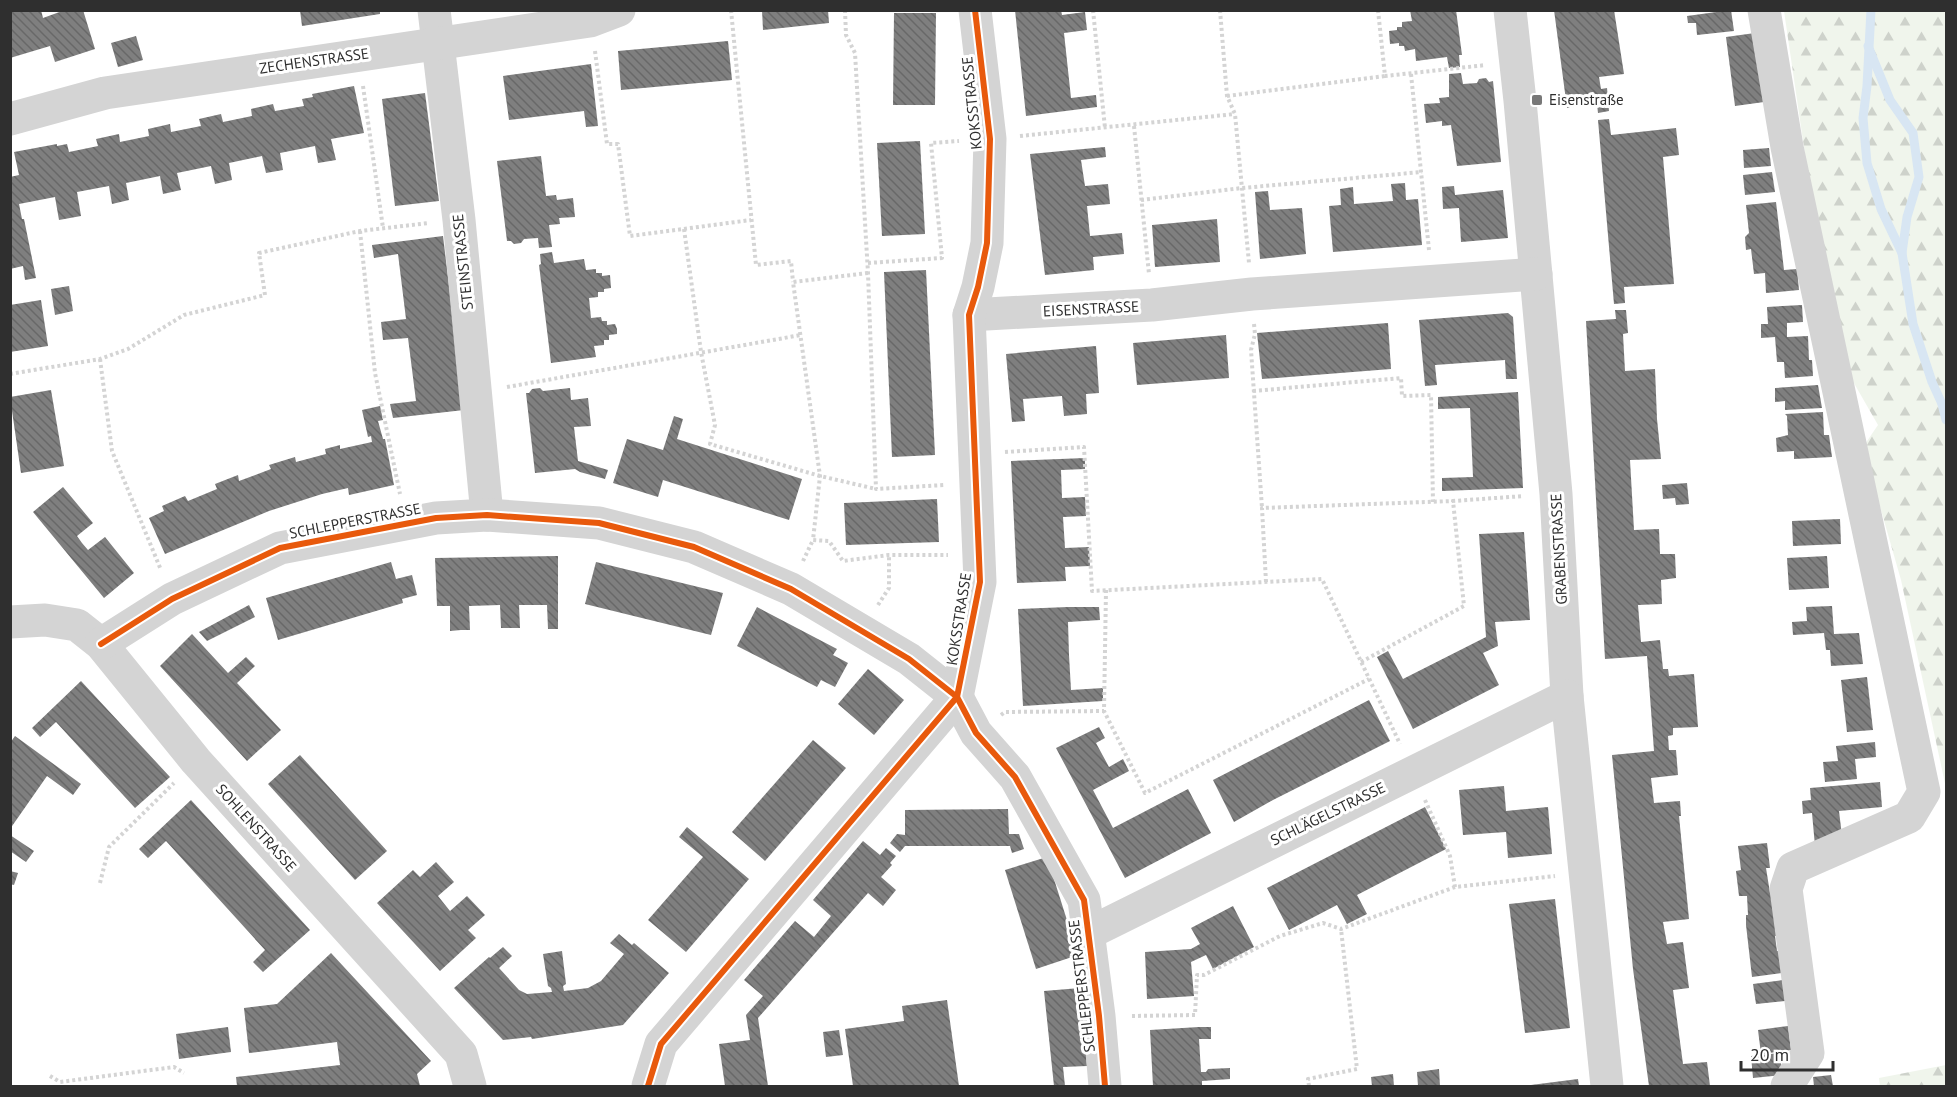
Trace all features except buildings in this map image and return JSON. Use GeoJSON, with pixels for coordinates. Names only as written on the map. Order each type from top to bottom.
{"type":"FeatureCollection","features":[{"type":"Feature","properties":{"kind":"street","name":"STEINSTRASSE"},"geometry":{"type":"LineString","coordinates":[[434,10],[440,42],[459,220],[487,515]]}},
{"type":"Feature","properties":{"kind":"street","name":"KOKSSTRASSE"},"geometry":{"type":"LineString","coordinates":[[648,1086],[661,1044],[957,697],[980,582],[969,315],[987,243],[990,139],[975,10]]}},
{"type":"Feature","properties":{"kind":"street","name":"GRABENSTRASSE"},"geometry":{"type":"LineString","coordinates":[[1510,10],[1556,494],[1567,696],[1607,1086]]}},
{"type":"Feature","properties":{"kind":"street"},"geometry":{"type":"LineString","coordinates":[[1764,10],[1787,147],[1924,792],[1909,817],[1793,868],[1786,889],[1808,1053],[1787,1086]]}},
{"type":"Feature","properties":{"kind":"street","name":"ZECHENSTRASSE"},"geometry":{"type":"LineString","coordinates":[[10,119],[105,93],[605,16]]}},
{"type":"Feature","properties":{"kind":"street","name":"EISENSTRASSE"},"geometry":{"type":"LineString","coordinates":[[969,315],[1152,305],[1252,294],[1536,274]]}},
{"type":"Feature","properties":{"kind":"street","name":"SCHLEPPERSTRASSE"},"geometry":{"type":"LineString","coordinates":[[101,644],[172,598],[280,548],[436,518],[487,515],[599,523],[694,547],[791,589],[909,659],[957,697],[976,733],[1015,777],[1084,900],[1099,1016],[1105,1086]]}},
{"type":"Feature","properties":{"kind":"street","name":"SOHLENSTRASSE"},"geometry":{"type":"LineString","coordinates":[[10,622],[45,620],[77,625],[101,644],[196,761],[461,1054],[470,1086]]}},
{"type":"Feature","properties":{"kind":"street","name":"SCHLÄGELSTRASSE"},"geometry":{"type":"LineString","coordinates":[[1089,933],[1567,696]]}},
{"type":"Feature","properties":{"kind":"path"},"geometry":{"type":"LineString","coordinates":[[731,10],[756,265],[791,261],[820,476],[813,540],[830,541],[843,561],[890,555],[979,555]]}},
{"type":"Feature","properties":{"kind":"path"},"geometry":{"type":"LineString","coordinates":[[845,10],[846,35],[855,53],[868,273],[876,489]]}},
{"type":"Feature","properties":{"kind":"path"},"geometry":{"type":"LineString","coordinates":[[1094,10],[1105,128]]}},
{"type":"Feature","properties":{"kind":"path"},"geometry":{"type":"LineString","coordinates":[[1221,10],[1227,96],[1235,114],[1252,294],[1255,334],[1251,351],[1266,582]]}},
{"type":"Feature","properties":{"kind":"path"},"geometry":{"type":"LineString","coordinates":[[1378,10],[1385,76]]}},
{"type":"Feature","properties":{"kind":"path"},"geometry":{"type":"LineString","coordinates":[[605,16],[607,144],[618,144],[630,236],[751,220]]}},
{"type":"Feature","properties":{"kind":"path"},"geometry":{"type":"LineString","coordinates":[[359,55],[383,228]]}},
{"type":"Feature","properties":{"kind":"path"},"geometry":{"type":"LineString","coordinates":[[1227,96],[1516,61]]}},
{"type":"Feature","properties":{"kind":"path"},"geometry":{"type":"LineString","coordinates":[[1411,74],[1432,282]]}},
{"type":"Feature","properties":{"kind":"path"},"geometry":{"type":"LineString","coordinates":[[1134,126],[1152,305]]}},
{"type":"Feature","properties":{"kind":"path"},"geometry":{"type":"LineString","coordinates":[[1141,200],[1242,188],[1422,172]]}},
{"type":"Feature","properties":{"kind":"path"},"geometry":{"type":"LineString","coordinates":[[10,374],[100,359],[128,349],[184,315],[265,295],[259,253],[360,231],[459,220]]}},
{"type":"Feature","properties":{"kind":"path"},"geometry":{"type":"LineString","coordinates":[[684,229],[701,352],[715,425],[710,444],[820,476],[876,489],[1084,447],[1092,591],[1322,579],[1450,856],[1455,887]]}},
{"type":"Feature","properties":{"kind":"path"},"geometry":{"type":"LineString","coordinates":[[360,231],[375,373],[406,524]]}},
{"type":"Feature","properties":{"kind":"path"},"geometry":{"type":"LineString","coordinates":[[793,282],[868,273]]}},
{"type":"Feature","properties":{"kind":"path"},"geometry":{"type":"LineString","coordinates":[[476,393],[801,335]]}},
{"type":"Feature","properties":{"kind":"path"},"geometry":{"type":"LineString","coordinates":[[100,359],[112,451],[172,598]]}},
{"type":"Feature","properties":{"kind":"path"},"geometry":{"type":"LineString","coordinates":[[1253,391],[1401,378],[1402,396],[1431,395],[1433,502]]}},
{"type":"Feature","properties":{"kind":"path"},"geometry":{"type":"LineString","coordinates":[[1262,508],[1433,502],[1556,494]]}},
{"type":"Feature","properties":{"kind":"path"},"geometry":{"type":"LineString","coordinates":[[1361,662],[1464,606],[1453,501]]}},
{"type":"Feature","properties":{"kind":"path"},"geometry":{"type":"LineString","coordinates":[[863,632],[889,588],[890,555]]}},
{"type":"Feature","properties":{"kind":"path"},"geometry":{"type":"LineString","coordinates":[[1106,590],[1104,711],[1145,793],[1369,679]]}},
{"type":"Feature","properties":{"kind":"path"},"geometry":{"type":"LineString","coordinates":[[976,733],[1005,712],[1104,711]]}},
{"type":"Feature","properties":{"kind":"path"},"geometry":{"type":"LineString","coordinates":[[100,883],[109,847],[196,761]]}},
{"type":"Feature","properties":{"kind":"path"},"geometry":{"type":"LineString","coordinates":[[1099,1016],[1194,1014],[1197,975],[1203,975],[1280,936],[1323,923],[1341,929],[1455,887],[1585,873]]}},
{"type":"Feature","properties":{"kind":"path"},"geometry":{"type":"LineString","coordinates":[[1309,1086],[1308,1079],[1357,1069],[1341,929]]}},
{"type":"Feature","properties":{"kind":"path"},"geometry":{"type":"LineString","coordinates":[[50,1076],[60,1082],[174,1067],[184,1073]]}},
{"type":"Feature","properties":{"kind":"green space"},"geometry":{"type":"Polygon","coordinates":[[[1784,11],[1946,11],[1946,788],[1901,580],[1863,447],[1878,425],[1851,378],[1825,291],[1784,11]]]}},
{"type":"Feature","properties":{"kind":"green space"},"geometry":{"type":"Polygon","coordinates":[[[1946,1065],[1946,1086],[1880,1086],[1879,1078],[1946,1065]]]}},
{"type":"Feature","properties":{"kind":"waterway"},"geometry":{"type":"LineString","coordinates":[[1871,10],[1863,118],[1867,163],[1881,209],[1902,253]]}},
{"type":"Feature","properties":{"kind":"waterway"},"geometry":{"type":"LineString","coordinates":[[1868,46],[1890,100],[1913,133],[1919,177],[1907,217],[1902,253],[1913,324],[1932,382],[1946,408]]}},
{"type":"Feature","properties":{"kind":"waterway"},"geometry":{"type":"LineString","coordinates":[[1942,404],[1946,420]]}},
{"type":"Feature","properties":{"kind":"cycle path"},"geometry":{"type":"LineString","coordinates":[[648,1086],[661,1044],[957,697],[980,582],[969,315],[978,287],[987,243],[990,139],[975,10]]}},
{"type":"Feature","properties":{"kind":"cycle path"},"geometry":{"type":"LineString","coordinates":[[101,644],[172,599],[280,548],[436,518],[487,515],[599,523],[694,547],[791,589],[909,659],[957,697],[976,733],[1015,777],[1084,900],[1099,1016],[1105,1086]]}},
{"type":"Feature","properties":{"kind":"place","name":"Eisenstraße"},"geometry":{"type":"Point","coordinates":[1537,100]}}]}
